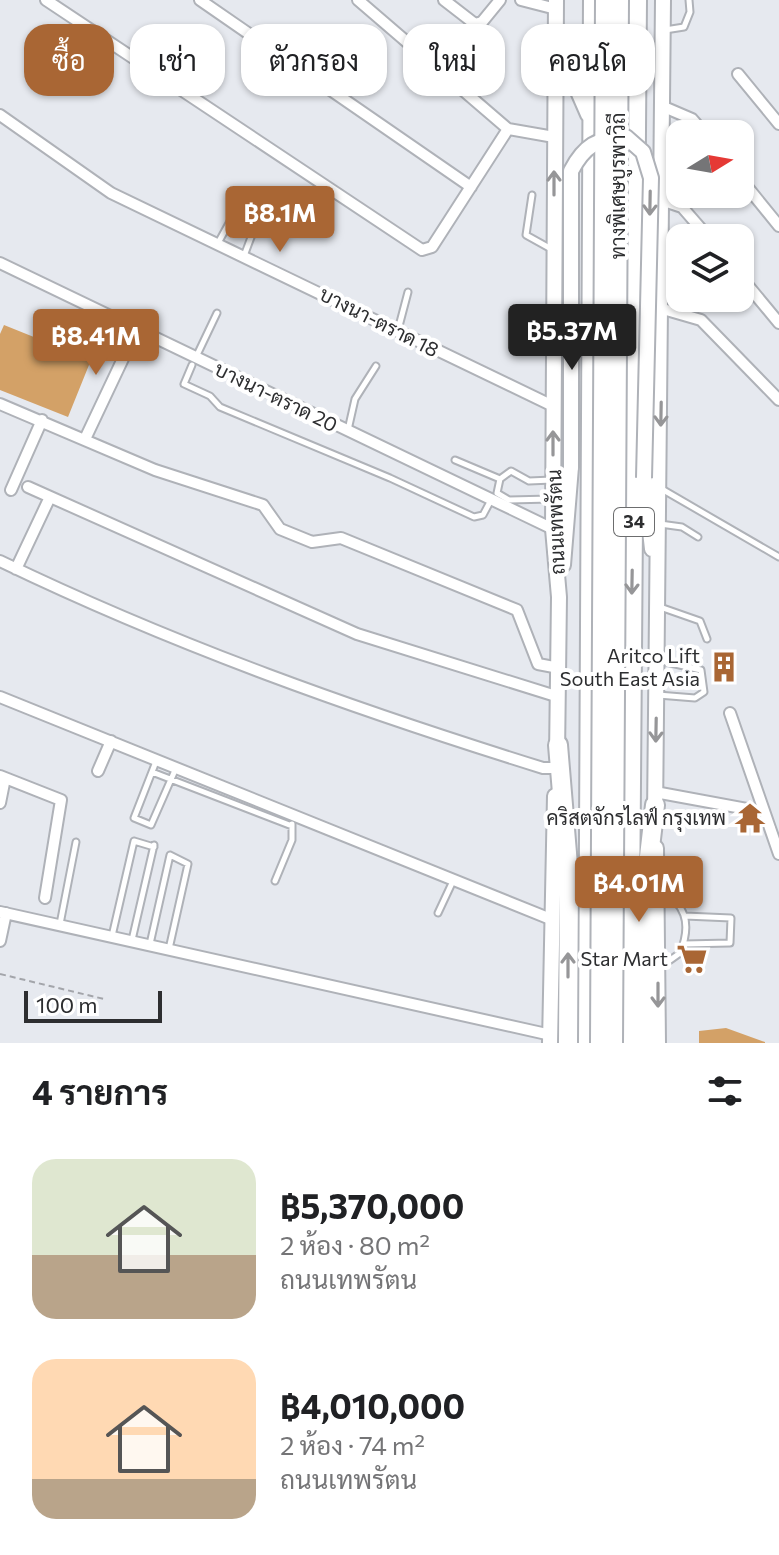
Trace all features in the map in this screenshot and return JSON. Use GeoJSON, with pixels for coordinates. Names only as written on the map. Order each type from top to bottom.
{"type":"FeatureCollection","features":[{"type":"Feature","properties":{"kind":"highway","name":"ถนนเทพรัตน"},"geometry":{"type":"LineString","coordinates":[[588,1043],[587,713],[593,0]]}},
{"type":"Feature","properties":{"kind":"highway","name":"ทางพิเศษบูรพาวิถี"},"geometry":{"type":"LineString","coordinates":[[600,1043],[605,0]]}},
{"type":"Feature","properties":{"kind":"highway","name":"ทางพิเศษบูรพาวิถี"},"geometry":{"type":"LineString","coordinates":[[613,1043],[619,0]]}},
{"type":"Feature","properties":{"kind":"highway","name":"34"},"geometry":{"type":"LineString","coordinates":[[629,1043],[637,0]]}},
{"type":"Feature","properties":{"kind":"highway"},"geometry":{"type":"LineString","coordinates":[[582,96],[592,120]]}},
{"type":"Feature","properties":{"kind":"highway"},"geometry":{"type":"LineString","coordinates":[[556,1040],[569,877],[587,713]]}},
{"type":"Feature","properties":{"kind":"highway"},"geometry":{"type":"LineString","coordinates":[[558,745],[569,877]]}},
{"type":"Feature","properties":{"kind":"highway"},"geometry":{"type":"LineString","coordinates":[[630,769],[644,899]]}},
{"type":"Feature","properties":{"kind":"highway"},"geometry":{"type":"LineString","coordinates":[[643,1043],[644,899],[655,798]]}},
{"type":"Feature","properties":{"kind":"main road","name":"34"},"geometry":{"type":"LineString","coordinates":[[658,1043],[655,798],[663,309],[663,0]]}},
{"type":"Feature","properties":{"kind":"main road","name":"ถนนเทพรัตน"},"geometry":{"type":"LineString","coordinates":[[555,96],[553,529],[559,597],[553,920],[556,1040]]}},
{"type":"Feature","properties":{"kind":"main road"},"geometry":{"type":"LineString","coordinates":[[559,597],[571,467],[571,171],[581,152],[602,138],[626,137],[643,152],[651,178],[644,478],[645,505],[658,584]]}},
{"type":"Feature","properties":{"kind":"street"},"geometry":{"type":"LineString","coordinates":[[46,0],[422,250],[432,247],[508,129]]}},
{"type":"Feature","properties":{"kind":"street"},"geometry":{"type":"LineString","coordinates":[[200,0],[471,187]]}},
{"type":"Feature","properties":{"kind":"street"},"geometry":{"type":"LineString","coordinates":[[358,0],[508,129],[554,137]]}},
{"type":"Feature","properties":{"kind":"street"},"geometry":{"type":"LineString","coordinates":[[444,0],[475,24],[482,22],[500,0]]}},
{"type":"Feature","properties":{"kind":"street"},"geometry":{"type":"LineString","coordinates":[[521,0],[556,4]]}},
{"type":"Feature","properties":{"kind":"street"},"geometry":{"type":"LineString","coordinates":[[738,74],[779,124]]}},
{"type":"Feature","properties":{"kind":"street"},"geometry":{"type":"LineString","coordinates":[[664,107],[693,120]]}},
{"type":"Feature","properties":{"kind":"street","name":"บางนา-ตราด 18"},"geometry":{"type":"LineString","coordinates":[[0,115],[111,193],[553,406]]}},
{"type":"Feature","properties":{"kind":"street"},"geometry":{"type":"LineString","coordinates":[[754,195],[779,226]]}},
{"type":"Feature","properties":{"kind":"street"},"geometry":{"type":"LineString","coordinates":[[664,201],[682,207],[697,224]]}},
{"type":"Feature","properties":{"kind":"street","name":"บางนา-ตราด 20"},"geometry":{"type":"LineString","coordinates":[[0,263],[137,329],[194,362],[553,529]]}},
{"type":"Feature","properties":{"kind":"street"},"geometry":{"type":"LineString","coordinates":[[754,293],[779,323]]}},
{"type":"Feature","properties":{"kind":"street"},"geometry":{"type":"LineString","coordinates":[[663,309],[701,320],[779,400]]}},
{"type":"Feature","properties":{"kind":"street"},"geometry":{"type":"LineString","coordinates":[[85,439],[137,329]]}},
{"type":"Feature","properties":{"kind":"street"},"geometry":{"type":"LineString","coordinates":[[0,404],[155,470],[263,505],[280,529],[312,542],[341,538],[517,610],[538,664],[559,668]]}},
{"type":"Feature","properties":{"kind":"street"},"geometry":{"type":"LineString","coordinates":[[11,490],[42,420]]}},
{"type":"Feature","properties":{"kind":"street"},"geometry":{"type":"LineString","coordinates":[[28,487],[357,634],[559,697]]}},
{"type":"Feature","properties":{"kind":"street"},"geometry":{"type":"LineString","coordinates":[[16,569],[50,497]]}},
{"type":"Feature","properties":{"kind":"street"},"geometry":{"type":"LineString","coordinates":[[0,561],[240,667],[386,719],[543,768],[555,768]]}},
{"type":"Feature","properties":{"kind":"street"},"geometry":{"type":"LineString","coordinates":[[0,697],[157,759],[293,820],[553,920]]}},
{"type":"Feature","properties":{"kind":"street"},"geometry":{"type":"LineString","coordinates":[[730,713],[779,854]]}},
{"type":"Feature","properties":{"kind":"street"},"geometry":{"type":"LineString","coordinates":[[98,771],[111,741]]}},
{"type":"Feature","properties":{"kind":"street"},"geometry":{"type":"LineString","coordinates":[[0,803],[3,777],[61,800],[45,898]]}},
{"type":"Feature","properties":{"kind":"street"},"geometry":{"type":"LineString","coordinates":[[655,798],[764,812]]}},
{"type":"Feature","properties":{"kind":"street"},"geometry":{"type":"LineString","coordinates":[[0,941],[3,913],[556,1040]]}},
{"type":"Feature","properties":{"kind":"lane"},"geometry":{"type":"LineString","coordinates":[[664,30],[688,23],[689,0]]}},
{"type":"Feature","properties":{"kind":"lane"},"geometry":{"type":"LineString","coordinates":[[532,195],[526,235],[554,250]]}},
{"type":"Feature","properties":{"kind":"lane"},"geometry":{"type":"LineString","coordinates":[[218,245],[233,216]]}},
{"type":"Feature","properties":{"kind":"lane"},"geometry":{"type":"LineString","coordinates":[[244,256],[256,224]]}},
{"type":"Feature","properties":{"kind":"lane"},"geometry":{"type":"LineString","coordinates":[[398,332],[408,292]]}},
{"type":"Feature","properties":{"kind":"lane"},"geometry":{"type":"LineString","coordinates":[[217,313],[184,384],[210,396],[220,407],[390,478],[474,517],[483,515],[491,500]]}},
{"type":"Feature","properties":{"kind":"lane"},"geometry":{"type":"LineString","coordinates":[[348,431],[355,399],[376,366]]}},
{"type":"Feature","properties":{"kind":"lane"},"geometry":{"type":"LineString","coordinates":[[455,460],[500,479]]}},
{"type":"Feature","properties":{"kind":"lane"},"geometry":{"type":"LineString","coordinates":[[553,480],[529,481],[511,471],[500,479],[497,493],[509,500],[553,500]]}},
{"type":"Feature","properties":{"kind":"lane"},"geometry":{"type":"LineString","coordinates":[[660,488],[779,557]]}},
{"type":"Feature","properties":{"kind":"lane"},"geometry":{"type":"LineString","coordinates":[[659,524],[682,527],[698,537]]}},
{"type":"Feature","properties":{"kind":"lane"},"geometry":{"type":"LineString","coordinates":[[658,606],[700,621],[707,639]]}},
{"type":"Feature","properties":{"kind":"lane"},"geometry":{"type":"LineString","coordinates":[[656,695],[695,698],[704,692],[701,670],[657,659]]}},
{"type":"Feature","properties":{"kind":"lane"},"geometry":{"type":"LineString","coordinates":[[157,759],[134,818],[151,825],[176,767]]}},
{"type":"Feature","properties":{"kind":"lane"},"geometry":{"type":"LineString","coordinates":[[152,772],[293,820],[292,840],[275,881]]}},
{"type":"Feature","properties":{"kind":"lane"},"geometry":{"type":"LineString","coordinates":[[112,937],[134,841],[154,845],[131,942]]}},
{"type":"Feature","properties":{"kind":"lane"},"geometry":{"type":"LineString","coordinates":[[59,925],[76,842]]}},
{"type":"Feature","properties":{"kind":"lane"},"geometry":{"type":"LineString","coordinates":[[150,946],[170,855],[188,864],[169,950]]}},
{"type":"Feature","properties":{"kind":"lane"},"geometry":{"type":"LineString","coordinates":[[438,913],[453,881]]}},
{"type":"Feature","properties":{"kind":"lane"},"geometry":{"type":"LineString","coordinates":[[658,886],[679,902],[685,916],[684,944],[677,958],[658,968]]}},
{"type":"Feature","properties":{"kind":"lane"},"geometry":{"type":"LineString","coordinates":[[684,944],[730,943],[731,918],[685,916]]}},
{"type":"Feature","properties":{"kind":"path"},"geometry":{"type":"LineString","coordinates":[[0,974],[104,999]]}},
{"type":"Feature","properties":{"kind":"building"},"geometry":{"type":"Polygon","coordinates":[[[4,325],[91,360],[68,417],[0,390],[0,334],[4,325]]]}},
{"type":"Feature","properties":{"kind":"building"},"geometry":{"type":"Polygon","coordinates":[[[726,1028],[765,1043],[699,1043],[699,1031],[726,1028]]]}},
{"type":"Feature","properties":{"kind":"place","name":"Aritco Lift South East Asia"},"geometry":{"type":"Point","coordinates":[724,667]}},
{"type":"Feature","properties":{"kind":"place","name":"คริสตจักรไลฟ์ กรุงเทพ"},"geometry":{"type":"Point","coordinates":[750,818]}},
{"type":"Feature","properties":{"kind":"place","name":"Star Mart"},"geometry":{"type":"Point","coordinates":[692,959]}}]}
